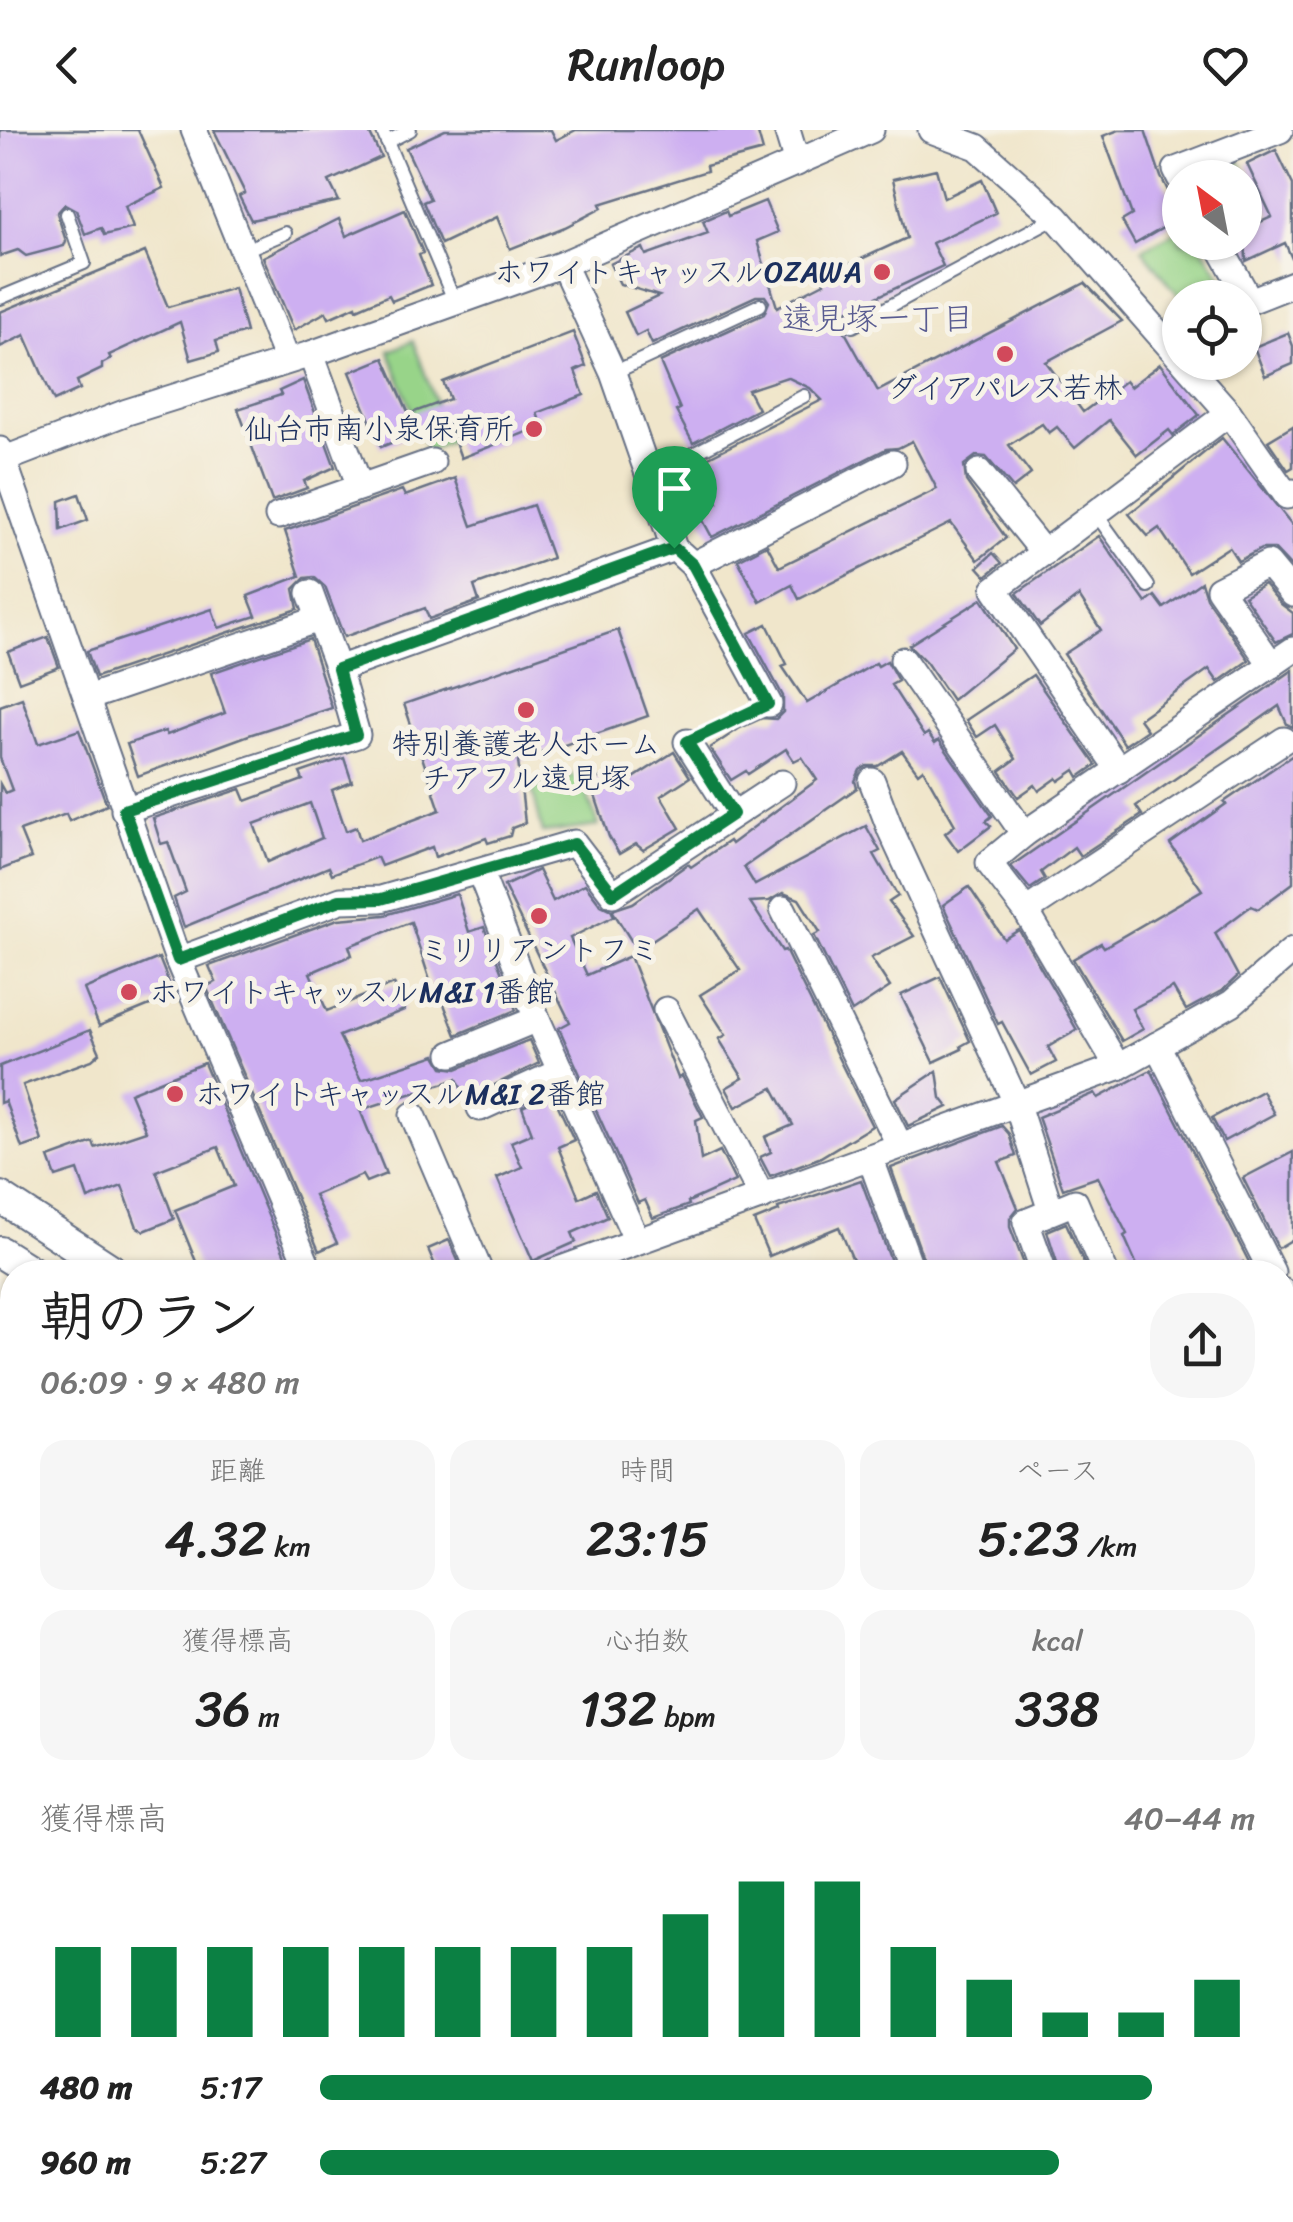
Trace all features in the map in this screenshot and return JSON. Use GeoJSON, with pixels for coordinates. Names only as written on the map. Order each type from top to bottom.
{"type":"FeatureCollection","features":[{"type":"Feature","properties":{"kind":"street"},"geometry":{"type":"LineString","coordinates":[[194,130],[243,251],[299,357],[360,487]]}},
{"type":"Feature","properties":{"kind":"street"},"geometry":{"type":"LineString","coordinates":[[787,130],[797,163]]}},
{"type":"Feature","properties":{"kind":"street"},"geometry":{"type":"LineString","coordinates":[[305,1260],[178,960],[1,457],[563,264],[871,130]]}},
{"type":"Feature","properties":{"kind":"street"},"geometry":{"type":"LineString","coordinates":[[931,130],[977,147],[1056,217],[1162,324]]}},
{"type":"Feature","properties":{"kind":"street"},"geometry":{"type":"LineString","coordinates":[[1202,160],[1280,130]]}},
{"type":"Feature","properties":{"kind":"street"},"geometry":{"type":"LineString","coordinates":[[563,264],[612,374],[649,477],[684,557],[768,704]]}},
{"type":"Feature","properties":{"kind":"street"},"geometry":{"type":"LineString","coordinates":[[1262,296],[1293,284]]}},
{"type":"Feature","properties":{"kind":"street"},"geometry":{"type":"LineString","coordinates":[[1200,380],[1229,413],[1287,496],[1293,492]]}},
{"type":"Feature","properties":{"kind":"street"},"geometry":{"type":"LineString","coordinates":[[1119,770],[995,589],[1229,413]]}},
{"type":"Feature","properties":{"kind":"street"},"geometry":{"type":"LineString","coordinates":[[278,516],[432,462]]}},
{"type":"Feature","properties":{"kind":"street"},"geometry":{"type":"LineString","coordinates":[[338,669],[684,557],[893,463]]}},
{"type":"Feature","properties":{"kind":"street"},"geometry":{"type":"LineString","coordinates":[[979,472],[1044,553]]}},
{"type":"Feature","properties":{"kind":"street"},"geometry":{"type":"LineString","coordinates":[[1118,1067],[1026,911],[989,863],[1024,834],[1283,658],[1219,589],[1268,564],[1293,594]]}},
{"type":"Feature","properties":{"kind":"street"},"geometry":{"type":"LineString","coordinates":[[124,810],[356,735],[338,669],[310,593]]}},
{"type":"Feature","properties":{"kind":"street"},"geometry":{"type":"LineString","coordinates":[[87,698],[319,619]]}},
{"type":"Feature","properties":{"kind":"street"},"geometry":{"type":"LineString","coordinates":[[902,660],[1024,834]]}},
{"type":"Feature","properties":{"kind":"street"},"geometry":{"type":"LineString","coordinates":[[1026,911],[1284,740]]}},
{"type":"Feature","properties":{"kind":"street"},"geometry":{"type":"LineString","coordinates":[[687,742],[733,814]]}},
{"type":"Feature","properties":{"kind":"street"},"geometry":{"type":"LineString","coordinates":[[872,781],[891,831],[1016,1102],[1051,1211]]}},
{"type":"Feature","properties":{"kind":"street"},"geometry":{"type":"LineString","coordinates":[[178,960],[340,900],[381,899],[574,844],[613,894],[782,782]]}},
{"type":"Feature","properties":{"kind":"street"},"geometry":{"type":"LineString","coordinates":[[480,872],[537,1020],[637,1241]]}},
{"type":"Feature","properties":{"kind":"street"},"geometry":{"type":"LineString","coordinates":[[783,909],[899,1144]]}},
{"type":"Feature","properties":{"kind":"street"},"geometry":{"type":"LineString","coordinates":[[602,1260],[637,1241],[1118,1067],[1232,1003],[1293,950]]}},
{"type":"Feature","properties":{"kind":"street"},"geometry":{"type":"LineString","coordinates":[[666,1010],[762,1197]]}},
{"type":"Feature","properties":{"kind":"street"},"geometry":{"type":"LineString","coordinates":[[452,1054],[537,1020]]}},
{"type":"Feature","properties":{"kind":"street"},"geometry":{"type":"LineString","coordinates":[[1157,1045],[1266,1260]]}},
{"type":"Feature","properties":{"kind":"street"},"geometry":{"type":"LineString","coordinates":[[480,1108],[561,1071]]}},
{"type":"Feature","properties":{"kind":"street"},"geometry":{"type":"LineString","coordinates":[[412,1115],[475,1260]]}},
{"type":"Feature","properties":{"kind":"street"},"geometry":{"type":"LineString","coordinates":[[870,1157],[908,1260]]}},
{"type":"Feature","properties":{"kind":"street"},"geometry":{"type":"LineString","coordinates":[[0,1196],[97,1260]]}},
{"type":"Feature","properties":{"kind":"street"},"geometry":{"type":"LineString","coordinates":[[1040,1260],[1026,1222],[1075,1202],[1099,1260]]}},
{"type":"Feature","properties":{"kind":"lane"},"geometry":{"type":"LineString","coordinates":[[410,130],[385,136],[454,300]]}},
{"type":"Feature","properties":{"kind":"lane"},"geometry":{"type":"LineString","coordinates":[[0,298],[84,263],[66,214]]}},
{"type":"Feature","properties":{"kind":"lane"},"geometry":{"type":"LineString","coordinates":[[853,326],[1056,217]]}},
{"type":"Feature","properties":{"kind":"lane"},"geometry":{"type":"LineString","coordinates":[[243,251],[285,233]]}},
{"type":"Feature","properties":{"kind":"lane"},"geometry":{"type":"LineString","coordinates":[[612,374],[760,305]]}},
{"type":"Feature","properties":{"kind":"lane"},"geometry":{"type":"LineString","coordinates":[[649,477],[804,396]]}},
{"type":"Feature","properties":{"kind":"lane"},"geometry":{"type":"LineString","coordinates":[[1096,514],[1148,586]]}},
{"type":"Feature","properties":{"kind":"lane"},"geometry":{"type":"LineString","coordinates":[[687,742],[768,704]]}},
{"type":"Feature","properties":{"kind":"green space"},"geometry":{"type":"Polygon","coordinates":[[[1162,238],[1162,260],[1211,260],[1223,280],[1167,280],[1142,249],[1162,238]]]}},
{"type":"Feature","properties":{"kind":"green space"},"geometry":{"type":"Polygon","coordinates":[[[413,341],[450,441],[427,451],[389,351],[413,341]]]}},
{"type":"Feature","properties":{"kind":"green space"},"geometry":{"type":"Polygon","coordinates":[[[580,773],[598,826],[543,833],[532,789],[580,773]]]}},
{"type":"Feature","properties":{"kind":"building"},"geometry":{"type":"Polygon","coordinates":[[[0,130],[138,130],[164,188],[125,206],[133,228],[104,235],[101,228],[85,234],[76,210],[65,204],[57,213],[64,246],[26,256],[18,250],[0,256],[0,130]]]}},
{"type":"Feature","properties":{"kind":"building"},"geometry":{"type":"Polygon","coordinates":[[[214,130],[368,130],[381,157],[329,181],[339,201],[251,220],[239,196],[245,193],[214,130]]]}},
{"type":"Feature","properties":{"kind":"building"},"geometry":{"type":"Polygon","coordinates":[[[445,130],[551,130],[556,140],[576,130],[757,130],[763,151],[706,166],[707,171],[600,204],[602,208],[565,227],[510,249],[497,217],[441,244],[423,202],[430,199],[406,148],[445,130]]]}},
{"type":"Feature","properties":{"kind":"building"},"geometry":{"type":"Polygon","coordinates":[[[1119,130],[1145,130],[1162,179],[1162,228],[1135,244],[1122,221],[1132,215],[1103,136],[1119,130]]]}},
{"type":"Feature","properties":{"kind":"building"},"geometry":{"type":"Polygon","coordinates":[[[1276,150],[1293,185],[1293,261],[1285,243],[1262,254],[1262,221],[1272,217],[1262,196],[1262,160],[1255,160],[1276,150]]]}},
{"type":"Feature","properties":{"kind":"building"},"geometry":{"type":"Polygon","coordinates":[[[936,169],[944,198],[982,180],[996,213],[932,243],[943,266],[836,316],[878,391],[1085,283],[1122,321],[1046,362],[1083,412],[1125,381],[1130,387],[1160,364],[1162,380],[1172,380],[1199,415],[1173,435],[1169,430],[1137,455],[1109,420],[1075,448],[1057,427],[1049,433],[1042,424],[1009,445],[1031,474],[1013,488],[986,457],[976,456],[964,465],[966,481],[1006,538],[978,560],[951,523],[799,599],[792,585],[760,602],[738,560],[767,545],[779,567],[937,489],[912,441],[886,449],[712,537],[699,513],[718,503],[697,466],[822,400],[810,388],[787,377],[748,390],[758,409],[693,443],[676,411],[680,409],[660,362],[764,314],[769,302],[765,296],[756,296],[652,344],[646,331],[636,336],[625,312],[659,296],[620,284],[610,264],[643,248],[646,255],[708,233],[703,221],[765,201],[778,232],[757,241],[777,307],[824,283],[822,277],[907,238],[893,179],[936,169]]]}},
{"type":"Feature","properties":{"kind":"building"},"geometry":{"type":"Polygon","coordinates":[[[405,210],[431,285],[392,301],[389,295],[329,318],[326,312],[294,330],[263,257],[339,219],[346,236],[405,210]]]}},
{"type":"Feature","properties":{"kind":"building"},"geometry":{"type":"Polygon","coordinates":[[[145,252],[168,307],[234,288],[246,332],[216,341],[219,352],[191,360],[180,322],[109,355],[111,359],[102,364],[102,369],[77,381],[80,389],[54,401],[25,335],[0,347],[0,312],[145,252]]]}},
{"type":"Feature","properties":{"kind":"building"},"geometry":{"type":"Polygon","coordinates":[[[573,332],[586,366],[575,371],[584,395],[537,413],[542,426],[461,458],[447,420],[381,447],[350,372],[384,358],[409,414],[450,399],[443,382],[573,332]]]}},
{"type":"Feature","properties":{"kind":"building"},"geometry":{"type":"Polygon","coordinates":[[[1288,333],[1293,364],[1265,376],[1262,344],[1288,333]]]}},
{"type":"Feature","properties":{"kind":"building"},"geometry":{"type":"Polygon","coordinates":[[[303,380],[335,467],[304,481],[307,488],[272,501],[238,409],[281,395],[279,391],[303,380]]]}},
{"type":"Feature","properties":{"kind":"building"},"geometry":{"type":"Polygon","coordinates":[[[1293,426],[1293,467],[1288,470],[1268,441],[1293,426]]]}},
{"type":"Feature","properties":{"kind":"building"},"geometry":{"type":"Polygon","coordinates":[[[1222,438],[1293,526],[1293,569],[1274,549],[1261,549],[1238,561],[1229,547],[1189,573],[1159,528],[1148,536],[1129,514],[1222,438]]]}},
{"type":"Feature","properties":{"kind":"building"},"geometry":{"type":"Polygon","coordinates":[[[455,478],[472,526],[533,505],[552,558],[474,586],[479,601],[429,619],[425,608],[344,637],[325,587],[314,577],[305,578],[294,589],[298,609],[96,677],[87,651],[212,609],[219,628],[256,616],[248,596],[300,576],[285,531],[402,490],[405,496],[455,478]]]}},
{"type":"Feature","properties":{"kind":"building"},"geometry":{"type":"Polygon","coordinates":[[[79,494],[88,520],[61,530],[60,501],[79,494]]]}},
{"type":"Feature","properties":{"kind":"building"},"geometry":{"type":"Polygon","coordinates":[[[1099,536],[1146,603],[1155,596],[1164,608],[1201,582],[1206,598],[1249,660],[1218,682],[1209,669],[1139,719],[1147,730],[1125,745],[1064,654],[1101,630],[1079,596],[1040,626],[1017,593],[1099,536]]]}},
{"type":"Feature","properties":{"kind":"building"},"geometry":{"type":"Polygon","coordinates":[[[993,553],[1002,563],[986,576],[978,567],[993,553]]]}},
{"type":"Feature","properties":{"kind":"building"},"geometry":{"type":"Polygon","coordinates":[[[1264,584],[1293,613],[1293,634],[1276,642],[1244,596],[1264,584]]]}},
{"type":"Feature","properties":{"kind":"building"},"geometry":{"type":"Polygon","coordinates":[[[982,599],[1014,649],[952,700],[909,645],[982,599]]]}},
{"type":"Feature","properties":{"kind":"building"},"geometry":{"type":"Polygon","coordinates":[[[767,624],[787,664],[782,666],[807,703],[876,663],[878,666],[887,661],[898,681],[891,685],[924,736],[928,733],[935,743],[939,740],[992,816],[986,821],[991,826],[958,851],[945,833],[955,825],[923,769],[918,773],[902,751],[878,766],[860,770],[855,781],[857,788],[744,867],[755,885],[866,826],[880,851],[874,854],[898,896],[889,902],[914,936],[871,958],[890,987],[852,1012],[814,935],[820,932],[799,899],[783,893],[769,901],[750,902],[782,951],[785,950],[872,1126],[819,1158],[770,1176],[760,1157],[771,1152],[765,1137],[793,1125],[773,1088],[736,1107],[726,1088],[743,1078],[719,1039],[726,1035],[700,995],[740,970],[699,909],[637,950],[612,910],[633,903],[688,864],[691,867],[729,841],[731,844],[817,780],[802,757],[794,761],[786,749],[748,774],[746,771],[731,780],[710,748],[740,728],[762,718],[776,719],[783,712],[783,696],[749,633],[767,624]]]}},
{"type":"Feature","properties":{"kind":"building"},"geometry":{"type":"Polygon","coordinates":[[[618,630],[648,716],[518,761],[525,823],[512,828],[510,836],[488,843],[486,838],[435,857],[432,847],[381,866],[377,857],[332,874],[329,867],[184,927],[174,898],[186,892],[168,842],[161,844],[153,818],[241,789],[246,801],[303,780],[300,773],[344,758],[352,782],[332,790],[346,831],[356,827],[360,840],[440,810],[404,704],[618,630]],[[310,803],[254,824],[268,862],[322,838],[310,803]]]}},
{"type":"Feature","properties":{"kind":"building"},"geometry":{"type":"Polygon","coordinates":[[[48,637],[59,667],[19,682],[8,652],[48,637]]]}},
{"type":"Feature","properties":{"kind":"building"},"geometry":{"type":"Polygon","coordinates":[[[310,639],[332,708],[138,776],[127,744],[165,731],[167,735],[225,713],[211,673],[310,639]]]}},
{"type":"Feature","properties":{"kind":"building"},"geometry":{"type":"Polygon","coordinates":[[[1293,670],[1293,727],[1287,724],[1279,706],[1136,806],[1142,815],[1080,856],[1074,847],[1041,872],[1045,879],[1030,889],[1011,866],[1293,670]]]}},
{"type":"Feature","properties":{"kind":"building"},"geometry":{"type":"Polygon","coordinates":[[[1033,675],[1096,765],[1079,777],[1075,770],[1059,781],[1057,778],[1039,791],[1035,785],[1018,797],[1000,771],[1016,759],[995,725],[977,737],[966,720],[1033,675]]]}},
{"type":"Feature","properties":{"kind":"building"},"geometry":{"type":"Polygon","coordinates":[[[22,698],[38,744],[79,730],[107,805],[69,821],[66,814],[20,831],[31,858],[0,870],[0,784],[5,793],[12,790],[0,758],[0,706],[22,698]]]}},
{"type":"Feature","properties":{"kind":"building"},"geometry":{"type":"Polygon","coordinates":[[[674,752],[690,777],[661,796],[680,828],[643,850],[636,844],[619,854],[609,837],[590,781],[628,768],[632,779],[674,752]]]}},
{"type":"Feature","properties":{"kind":"building"},"geometry":{"type":"Polygon","coordinates":[[[1293,755],[1293,883],[1258,909],[1251,906],[1215,933],[1238,976],[1223,990],[1186,1010],[1173,988],[1132,1009],[1143,1029],[1122,1041],[1073,959],[1101,943],[1104,947],[1202,890],[1170,844],[1293,755]]]}},
{"type":"Feature","properties":{"kind":"building"},"geometry":{"type":"Polygon","coordinates":[[[538,870],[553,901],[585,884],[601,905],[611,910],[614,916],[570,938],[587,975],[630,956],[678,1078],[682,1076],[703,1117],[696,1120],[701,1160],[720,1151],[735,1181],[653,1218],[645,1200],[638,1203],[559,1028],[570,1022],[504,886],[538,870]]]}},
{"type":"Feature","properties":{"kind":"building"},"geometry":{"type":"Polygon","coordinates":[[[969,887],[1004,939],[1019,930],[1077,1030],[1048,1047],[1056,1062],[1031,1075],[1002,1022],[998,1024],[943,905],[969,887]]]}},
{"type":"Feature","properties":{"kind":"building"},"geometry":{"type":"Polygon","coordinates":[[[457,894],[469,932],[484,927],[516,1010],[456,1035],[437,986],[432,987],[411,922],[349,946],[352,955],[310,973],[327,1011],[394,984],[404,1010],[339,1036],[361,1080],[436,1055],[443,1067],[457,1069],[529,1040],[539,1063],[466,1099],[457,1079],[360,1110],[386,1174],[366,1182],[362,1175],[314,1195],[337,1243],[319,1251],[206,986],[216,982],[209,966],[338,919],[385,915],[457,894]]]}},
{"type":"Feature","properties":{"kind":"building","name":"ホワイトキャッスルM&I 1番館"},"geometry":{"type":"Polygon","coordinates":[[[159,958],[174,995],[99,1026],[84,989],[159,958]]]}},
{"type":"Feature","properties":{"kind":"building"},"geometry":{"type":"Polygon","coordinates":[[[940,977],[970,1041],[934,1062],[901,995],[940,977]]]}},
{"type":"Feature","properties":{"kind":"building"},"geometry":{"type":"Polygon","coordinates":[[[90,1030],[100,1053],[92,1060],[23,1085],[42,1141],[22,1148],[5,1101],[0,1103],[0,1066],[90,1030]]]}},
{"type":"Feature","properties":{"kind":"building"},"geometry":{"type":"Polygon","coordinates":[[[204,1063],[287,1260],[195,1260],[175,1210],[234,1186],[218,1147],[156,1171],[174,1219],[144,1231],[137,1227],[122,1186],[88,1199],[78,1170],[56,1177],[49,1158],[93,1142],[95,1148],[146,1131],[130,1093],[204,1063]]]}},
{"type":"Feature","properties":{"kind":"building"},"geometry":{"type":"Polygon","coordinates":[[[1151,1070],[1248,1260],[1135,1260],[1124,1236],[1127,1234],[1098,1177],[1063,1189],[1038,1117],[1095,1093],[1098,1098],[1151,1070]]]}},
{"type":"Feature","properties":{"kind":"building"},"geometry":{"type":"Polygon","coordinates":[[[937,1071],[941,1098],[948,1107],[908,1126],[895,1099],[937,1071]]]}},
{"type":"Feature","properties":{"kind":"building"},"geometry":{"type":"Polygon","coordinates":[[[1262,1091],[1274,1114],[1224,1141],[1212,1118],[1262,1091]]]}},
{"type":"Feature","properties":{"kind":"building"},"geometry":{"type":"Polygon","coordinates":[[[552,1093],[574,1140],[558,1147],[579,1198],[596,1190],[608,1217],[572,1233],[576,1242],[535,1260],[497,1178],[522,1167],[511,1142],[532,1133],[522,1107],[552,1093]]]}},
{"type":"Feature","properties":{"kind":"building"},"geometry":{"type":"Polygon","coordinates":[[[1002,1126],[1016,1156],[999,1162],[1018,1208],[1010,1218],[1010,1227],[1022,1260],[924,1260],[891,1168],[1002,1126]]]}},
{"type":"Feature","properties":{"kind":"building"},"geometry":{"type":"Polygon","coordinates":[[[1293,1152],[1293,1239],[1278,1248],[1243,1178],[1293,1152]]]}},
{"type":"Feature","properties":{"kind":"building"},"geometry":{"type":"Polygon","coordinates":[[[861,1180],[891,1260],[853,1260],[839,1227],[769,1256],[754,1221],[779,1211],[778,1208],[861,1180]]]}},
{"type":"Feature","properties":{"kind":"building"},"geometry":{"type":"Polygon","coordinates":[[[1066,1223],[1083,1260],[1056,1260],[1047,1231],[1066,1223]]]}},
{"type":"Feature","properties":{"kind":"building"},"geometry":{"type":"Polygon","coordinates":[[[449,1240],[458,1260],[433,1260],[428,1249],[449,1240]]]}},
{"type":"Feature","properties":{"kind":"place","name":"ホワイトキャッスルOZAWA"},"geometry":{"type":"Point","coordinates":[882,272]}},
{"type":"Feature","properties":{"kind":"place","name":"ダイアパレス若林"},"geometry":{"type":"Point","coordinates":[1005,354]}},
{"type":"Feature","properties":{"kind":"place","name":"仙台市南小泉保育所"},"geometry":{"type":"Point","coordinates":[534,429]}},
{"type":"Feature","properties":{"kind":"place","name":"特別養護老人ホーム チアフル遠見塚"},"geometry":{"type":"Point","coordinates":[526,710]}},
{"type":"Feature","properties":{"kind":"place","name":"ミリリアントフミ"},"geometry":{"type":"Point","coordinates":[539,916]}},
{"type":"Feature","properties":{"kind":"place","name":"ホワイトキャッスルM&I 1番館"},"geometry":{"type":"Point","coordinates":[129,992]}},
{"type":"Feature","properties":{"kind":"place","name":"ホワイトキャッスルM&I 2番館"},"geometry":{"type":"Point","coordinates":[175,1094]}},
{"type":"Feature","properties":{"kind":"district","name":"遠見塚一丁目"},"geometry":{"type":"Point","coordinates":[878,318]}},
{"type":"Feature","properties":{"kind":"route"},"geometry":{"type":"LineString","coordinates":[[674,548],[693,565],[768,704],[687,742],[733,814],[613,894],[574,844],[381,899],[340,900],[178,960],[124,810],[356,735],[338,669],[674,548]]}}]}
